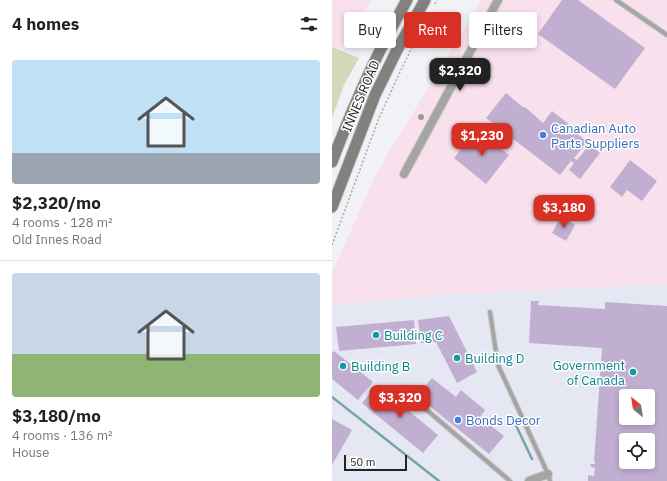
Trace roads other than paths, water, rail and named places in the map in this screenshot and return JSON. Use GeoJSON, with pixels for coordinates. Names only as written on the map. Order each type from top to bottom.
{"type":"FeatureCollection","features":[{"type":"Feature","properties":{"kind":"main road","name":"INNES ROAD"},"geometry":{"type":"LineString","coordinates":[[332,162],[369,72],[388,33],[407,0]]}},
{"type":"Feature","properties":{"kind":"main road","name":"INNES ROAD"},"geometry":{"type":"LineString","coordinates":[[332,207],[375,95],[397,50],[429,3]]}},
{"type":"Feature","properties":{"kind":"street"},"geometry":{"type":"LineString","coordinates":[[404,174],[498,0]]}},
{"type":"Feature","properties":{"kind":"street"},"geometry":{"type":"LineString","coordinates":[[529,481],[549,478]]}},
{"type":"Feature","properties":{"kind":"lane"},"geometry":{"type":"LineString","coordinates":[[616,0],[667,35]]}},
{"type":"Feature","properties":{"kind":"lane"},"geometry":{"type":"LineString","coordinates":[[490,312],[498,365],[549,478]]}},
{"type":"Feature","properties":{"kind":"lane"},"geometry":{"type":"LineString","coordinates":[[401,388],[510,481]]}},
{"type":"Feature","properties":{"kind":"waterway"},"geometry":{"type":"LineString","coordinates":[[332,397],[439,481]]}},
{"type":"Feature","properties":{"kind":"waterway"},"geometry":{"type":"LineString","coordinates":[[512,417],[532,459]]}},
{"type":"Feature","properties":{"kind":"place","name":"Canadian Auto Parts Suppliers"},"geometry":{"type":"Point","coordinates":[543,135]}},
{"type":"Feature","properties":{"kind":"place","name":"Building C"},"geometry":{"type":"Point","coordinates":[376,335]}},
{"type":"Feature","properties":{"kind":"place","name":"Building D"},"geometry":{"type":"Point","coordinates":[457,358]}},
{"type":"Feature","properties":{"kind":"place","name":"Building B"},"geometry":{"type":"Point","coordinates":[343,366]}},
{"type":"Feature","properties":{"kind":"place","name":"Government of Canada"},"geometry":{"type":"Point","coordinates":[633,372]}},
{"type":"Feature","properties":{"kind":"place","name":"Bonds Decor"},"geometry":{"type":"Point","coordinates":[458,420]}}]}
